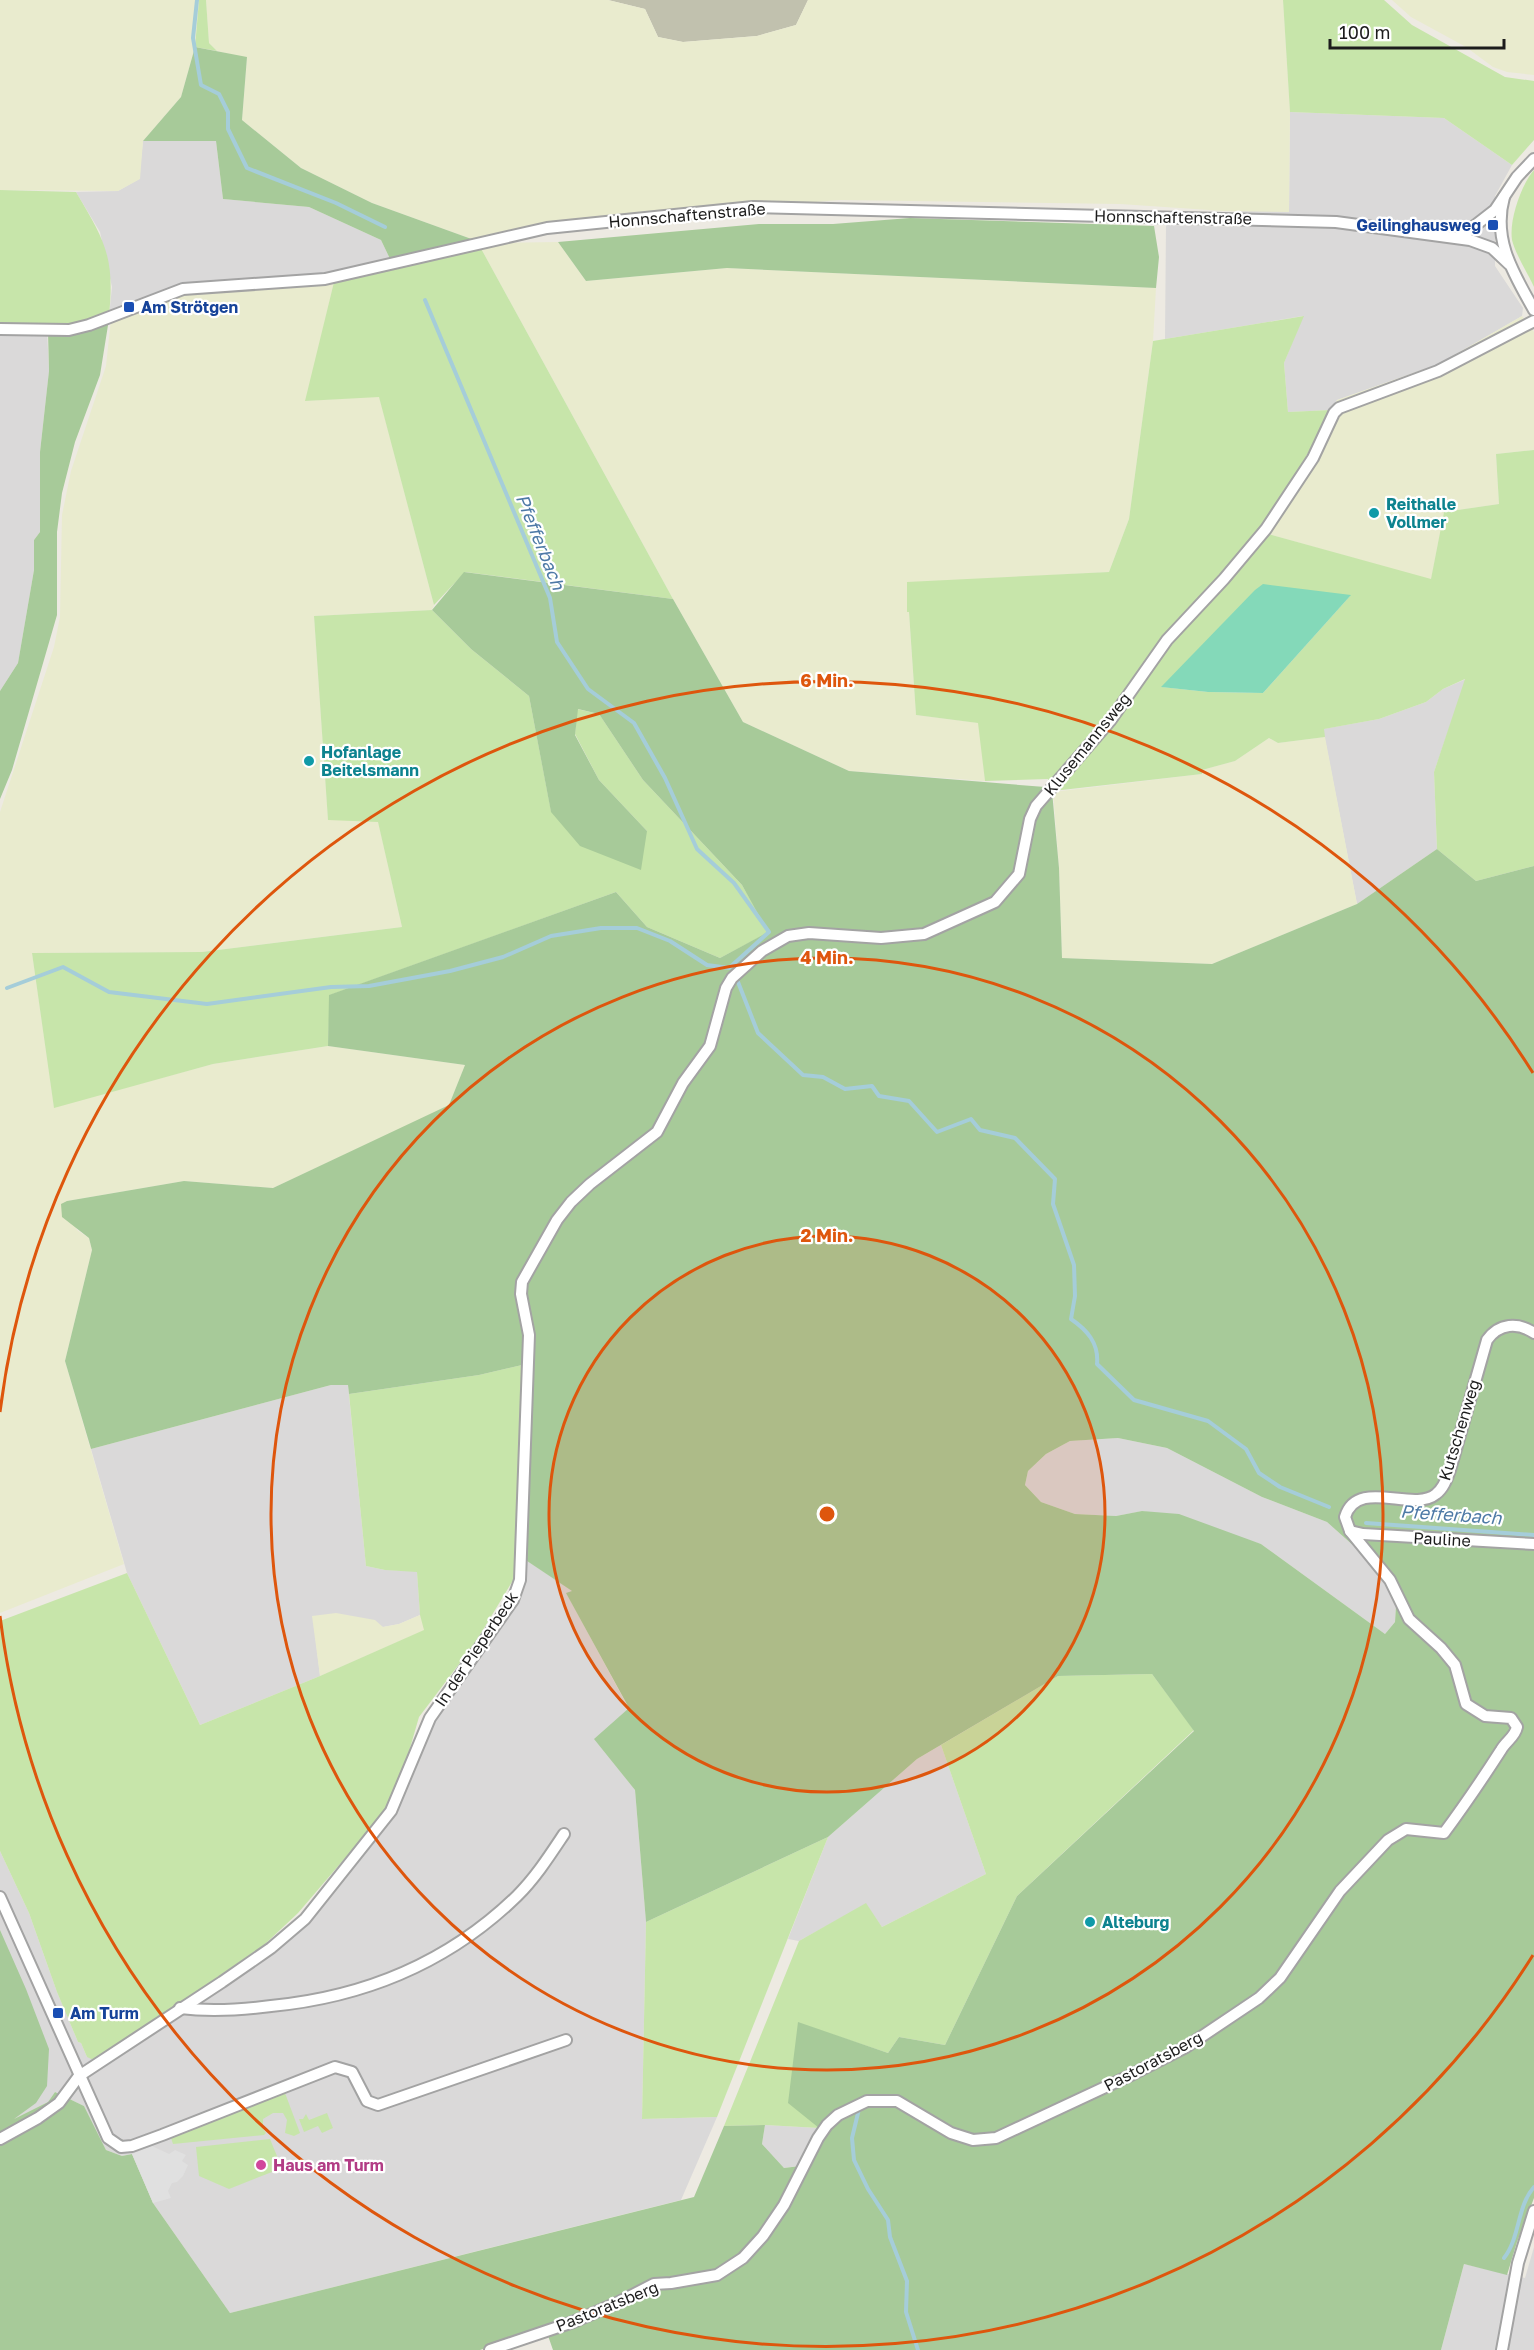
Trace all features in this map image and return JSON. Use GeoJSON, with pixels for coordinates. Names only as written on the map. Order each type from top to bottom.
{"type":"FeatureCollection","features":[{"type":"Feature","properties":{"kind":"street"},"geometry":{"type":"LineString","coordinates":[[1459,238],[1495,210],[1517,177],[1534,159]]}},
{"type":"Feature","properties":{"kind":"street"},"geometry":{"type":"LineString","coordinates":[[1504,197],[1500,216],[1502,241],[1509,264],[1534,310]]}},
{"type":"Feature","properties":{"kind":"street","name":"Honnschaftenstraße"},"geometry":{"type":"LineString","coordinates":[[0,329],[69,330],[89,325],[183,289],[325,279],[495,238],[547,228],[753,207],[1336,222],[1482,243],[1492,248],[1509,264]]}},
{"type":"Feature","properties":{"kind":"street","name":"Klusemannsweg"},"geometry":{"type":"LineString","coordinates":[[663,1124],[683,1083],[710,1046],[726,988],[732,978],[762,951],[788,936],[809,933],[881,939],[924,934],[995,902],[1019,874],[1030,819],[1036,806],[1110,721],[1167,640],[1224,579],[1266,529],[1313,458],[1334,413],[1339,408],[1438,371],[1534,321]]}},
{"type":"Feature","properties":{"kind":"street","name":"In der Pieperbeck"},"geometry":{"type":"LineString","coordinates":[[0,2139],[38,2118],[59,2103],[79,2076],[271,1947],[305,1920],[391,1811],[430,1718],[513,1600],[520,1580],[529,1346],[527,1320],[521,1294],[522,1282],[541,1246],[571,1202],[590,1184],[649,1140],[663,1124]]}},
{"type":"Feature","properties":{"kind":"street","name":"Kutschenweg"},"geometry":{"type":"LineString","coordinates":[[1350,1531],[1346,1514],[1350,1507],[1362,1499],[1383,1497],[1426,1499],[1440,1491],[1450,1470],[1487,1340],[1495,1330],[1508,1326],[1522,1326],[1534,1333]]}},
{"type":"Feature","properties":{"kind":"street","name":"Pauline"},"geometry":{"type":"LineString","coordinates":[[1350,1531],[1534,1544]]}},
{"type":"Feature","properties":{"kind":"street","name":"Pastoratsberg"},"geometry":{"type":"LineString","coordinates":[[490,2350],[573,2322],[654,2284],[717,2275],[743,2258],[763,2236],[784,2205],[827,2125],[838,2115],[867,2101],[897,2101],[951,2133],[973,2140],[996,2138],[1186,2047],[1274,1985],[1340,1892],[1388,1840],[1406,1829],[1444,1833],[1504,1745],[1516,1733],[1517,1727],[1511,1718],[1485,1716],[1466,1704],[1452,1661],[1409,1619],[1390,1580],[1350,1531]]}},
{"type":"Feature","properties":{"kind":"street"},"geometry":{"type":"LineString","coordinates":[[180,2008],[210,2012],[296,2003],[343,1993],[420,1967],[451,1949],[518,1895],[543,1866],[564,1834]]}},
{"type":"Feature","properties":{"kind":"street"},"geometry":{"type":"LineString","coordinates":[[0,1897],[108,2138],[117,2146],[127,2147],[335,2067],[352,2072],[367,2102],[378,2105],[566,2040]]}},
{"type":"Feature","properties":{"kind":"street"},"geometry":{"type":"LineString","coordinates":[[1502,2350],[1518,2263],[1534,2211]]}},
{"type":"Feature","properties":{"kind":"shaded area"},"geometry":{"type":"Polygon","coordinates":[[[0,0],[199,0],[195,47],[181,97],[143,141],[140,179],[118,191],[0,190],[0,0]]]}},
{"type":"Feature","properties":{"kind":"shaded area"},"geometry":{"type":"Polygon","coordinates":[[[206,0],[608,0],[645,9],[658,37],[683,42],[757,36],[796,25],[808,0],[1283,0],[1290,111],[1289,212],[1224,211],[1120,204],[839,200],[546,225],[477,241],[372,203],[301,168],[242,120],[247,58],[217,51],[209,43],[206,0]]]}},
{"type":"Feature","properties":{"kind":"shaded area"},"geometry":{"type":"Polygon","coordinates":[[[608,0],[808,0],[796,25],[757,36],[683,42],[658,37],[645,9],[608,0]]]}},
{"type":"Feature","properties":{"kind":"shaded area"},"geometry":{"type":"Polygon","coordinates":[[[1392,0],[1534,0],[1534,75],[1507,72],[1493,67],[1466,47],[1411,17],[1392,0]]]}},
{"type":"Feature","properties":{"kind":"shaded area"},"geometry":{"type":"Polygon","coordinates":[[[1290,112],[1444,118],[1512,165],[1495,196],[1495,266],[1523,308],[1522,316],[1439,364],[1337,400],[1331,410],[1288,412],[1284,363],[1303,316],[1165,339],[1166,225],[1240,227],[1241,210],[1289,211],[1290,112]]]}},
{"type":"Feature","properties":{"kind":"shaded area"},"geometry":{"type":"Polygon","coordinates":[[[143,141],[216,141],[223,199],[309,207],[381,240],[392,263],[109,316],[112,287],[100,232],[76,192],[118,191],[139,179],[143,141]]]}},
{"type":"Feature","properties":{"kind":"shaded area"},"geometry":{"type":"Polygon","coordinates":[[[558,242],[586,281],[727,268],[1156,288],[1153,341],[1129,519],[1109,572],[907,583],[916,715],[979,723],[985,781],[849,771],[743,722],[478,243],[558,242]]]}},
{"type":"Feature","properties":{"kind":"shaded area"},"geometry":{"type":"Polygon","coordinates":[[[335,278],[306,401],[379,396],[434,605],[432,610],[314,616],[328,819],[378,821],[402,927],[202,952],[32,953],[54,1107],[213,1064],[328,1046],[465,1065],[449,1106],[273,1188],[184,1181],[67,1201],[77,1230],[89,1238],[92,1250],[65,1361],[124,1564],[0,1613],[0,812],[54,647],[60,617],[62,515],[71,471],[106,366],[111,319],[183,290],[335,278]]]}},
{"type":"Feature","properties":{"kind":"shaded area"},"geometry":{"type":"Polygon","coordinates":[[[1522,316],[1534,332],[1534,450],[1496,454],[1499,504],[1444,512],[1431,580],[1261,532],[1337,400],[1439,364],[1522,316]]]}},
{"type":"Feature","properties":{"kind":"shaded area"},"geometry":{"type":"Polygon","coordinates":[[[0,328],[47,329],[49,371],[40,452],[40,532],[34,540],[34,570],[18,663],[0,691],[0,328]]]}},
{"type":"Feature","properties":{"kind":"shaded area"},"geometry":{"type":"Polygon","coordinates":[[[1466,679],[1434,772],[1437,849],[1357,904],[1323,729],[1379,719],[1426,702],[1443,689],[1466,679]]]}},
{"type":"Feature","properties":{"kind":"shaded area"},"geometry":{"type":"Polygon","coordinates":[[[1325,737],[1357,904],[1212,964],[1062,958],[1059,868],[1053,792],[1202,774],[1202,770],[1235,761],[1269,738],[1278,743],[1325,737]]]}},
{"type":"Feature","properties":{"kind":"shaded area"},"geometry":{"type":"Polygon","coordinates":[[[331,1385],[348,1385],[366,1566],[385,1570],[417,1571],[420,1615],[399,1624],[383,1627],[313,1616],[320,1676],[200,1725],[127,1573],[91,1449],[331,1385]]]}},
{"type":"Feature","properties":{"kind":"shaded area"},"geometry":{"type":"Polygon","coordinates":[[[1118,1438],[1167,1448],[1262,1497],[1327,1522],[1374,1564],[1385,1581],[1396,1606],[1395,1622],[1385,1634],[1261,1544],[1143,1511],[1116,1516],[1075,1514],[1041,1502],[1025,1485],[1028,1471],[1046,1454],[1070,1441],[1118,1438]]]}},
{"type":"Feature","properties":{"kind":"shaded area"},"geometry":{"type":"Polygon","coordinates":[[[524,1559],[573,1591],[567,1594],[629,1709],[595,1739],[635,1790],[646,1922],[642,2119],[717,2117],[681,2200],[230,2313],[153,2203],[132,2154],[122,2156],[106,2150],[84,2106],[55,2092],[48,2102],[0,2126],[0,1851],[29,1913],[57,1992],[78,2042],[81,2043],[87,2057],[124,2041],[177,2004],[273,1952],[310,1922],[334,1883],[392,1812],[432,1718],[504,1617],[524,1559]]]}},
{"type":"Feature","properties":{"kind":"shaded area"},"geometry":{"type":"Polygon","coordinates":[[[336,1613],[375,1620],[383,1627],[399,1624],[420,1615],[425,1630],[320,1676],[312,1616],[336,1613]]]}},
{"type":"Feature","properties":{"kind":"shaded area"},"geometry":{"type":"Polygon","coordinates":[[[941,1745],[986,1874],[882,1927],[866,1904],[799,1941],[788,1939],[828,1837],[917,1759],[941,1745]]]}},
{"type":"Feature","properties":{"kind":"shaded area"},"geometry":{"type":"Polygon","coordinates":[[[765,2125],[819,2128],[798,2166],[784,2168],[762,2144],[765,2125]]]}},
{"type":"Feature","properties":{"kind":"shaded area"},"geometry":{"type":"Polygon","coordinates":[[[152,2146],[169,2154],[175,2150],[186,2155],[182,2161],[188,2165],[183,2176],[177,2182],[172,2183],[168,2191],[171,2198],[153,2203],[132,2154],[152,2146]]]}},
{"type":"Feature","properties":{"kind":"shaded area"},"geometry":{"type":"Polygon","coordinates":[[[1534,2247],[1534,2350],[1441,2350],[1464,2264],[1525,2278],[1534,2247]]]}},
{"type":"Feature","properties":{"kind":"green space"},"geometry":{"type":"Polygon","coordinates":[[[199,0],[206,0],[209,43],[217,51],[195,47],[199,0]]]}},
{"type":"Feature","properties":{"kind":"green space"},"geometry":{"type":"Polygon","coordinates":[[[1283,0],[1384,0],[1412,25],[1505,77],[1534,81],[1534,140],[1512,165],[1444,118],[1290,112],[1283,0]]]}},
{"type":"Feature","properties":{"kind":"green space"},"geometry":{"type":"Polygon","coordinates":[[[195,47],[247,57],[242,120],[301,168],[372,203],[477,241],[392,263],[381,240],[309,207],[223,199],[216,141],[143,141],[181,97],[195,47]]]}},
{"type":"Feature","properties":{"kind":"green space"},"geometry":{"type":"Polygon","coordinates":[[[1534,170],[1534,287],[1512,240],[1512,223],[1517,203],[1534,170]]]}},
{"type":"Feature","properties":{"kind":"green space"},"geometry":{"type":"Polygon","coordinates":[[[0,190],[76,192],[106,250],[110,279],[109,316],[89,324],[0,328],[0,190]]]}},
{"type":"Feature","properties":{"kind":"green space"},"geometry":{"type":"Polygon","coordinates":[[[910,218],[1154,226],[1159,257],[1156,288],[727,268],[586,281],[558,242],[759,224],[833,224],[910,218]]]}},
{"type":"Feature","properties":{"kind":"green space"},"geometry":{"type":"Polygon","coordinates":[[[478,243],[673,599],[465,572],[434,605],[379,397],[305,401],[335,278],[478,243]]]}},
{"type":"Feature","properties":{"kind":"green space"},"geometry":{"type":"Polygon","coordinates":[[[1304,316],[1284,363],[1288,412],[1331,410],[1294,479],[1261,532],[1431,579],[1444,512],[1499,504],[1496,454],[1534,450],[1534,866],[1476,881],[1437,849],[1434,772],[1465,679],[1443,689],[1426,702],[1379,719],[1324,729],[1325,737],[1278,743],[1269,738],[1235,761],[1202,770],[1202,774],[1053,791],[1048,779],[985,781],[978,723],[916,715],[909,612],[907,612],[907,582],[1109,572],[1129,519],[1153,341],[1304,316]],[[1350,596],[1162,687],[1208,692],[1263,693],[1350,596]]]}},
{"type":"Feature","properties":{"kind":"green space"},"geometry":{"type":"Polygon","coordinates":[[[109,319],[100,375],[75,442],[62,493],[57,532],[57,615],[12,770],[0,799],[0,691],[18,663],[34,570],[34,540],[40,532],[40,452],[49,371],[48,332],[109,319]]]}},
{"type":"Feature","properties":{"kind":"green space"},"geometry":{"type":"Polygon","coordinates":[[[464,572],[673,599],[743,722],[849,771],[1045,787],[1052,791],[1059,868],[1062,958],[1212,964],[1357,904],[1437,849],[1476,881],[1534,866],[1534,2198],[1507,2275],[1464,2264],[1441,2350],[553,2350],[545,2327],[480,2350],[0,2350],[0,1930],[49,2049],[47,2086],[36,2103],[14,2119],[48,2102],[55,2092],[84,2106],[106,2150],[122,2156],[132,2154],[153,2203],[230,2313],[694,2197],[724,2126],[765,2125],[762,2144],[784,2168],[808,2165],[819,2128],[788,2103],[798,2022],[888,2053],[899,2037],[945,2045],[1017,1896],[1194,1731],[1152,1674],[1058,1676],[917,1759],[828,1837],[646,1922],[635,1790],[594,1739],[629,1708],[566,1593],[572,1591],[524,1559],[532,1366],[522,1365],[479,1375],[349,1394],[348,1385],[331,1385],[91,1449],[65,1361],[92,1250],[89,1238],[62,1217],[61,1204],[67,1201],[184,1181],[273,1188],[449,1105],[465,1065],[328,1046],[329,995],[616,892],[647,927],[720,958],[768,932],[742,885],[643,780],[599,714],[578,709],[575,735],[599,780],[647,831],[641,870],[580,846],[551,812],[529,696],[471,649],[432,610],[464,572]],[[1118,1438],[1070,1441],[1046,1454],[1028,1471],[1025,1485],[1041,1502],[1075,1514],[1116,1516],[1142,1511],[1179,1514],[1261,1544],[1385,1634],[1395,1622],[1396,1606],[1385,1581],[1374,1564],[1327,1522],[1262,1497],[1167,1448],[1118,1438]]]}},
{"type":"Feature","properties":{"kind":"green space"},"geometry":{"type":"Polygon","coordinates":[[[1263,584],[1351,595],[1263,693],[1208,692],[1161,687],[1255,590],[1263,584]]]}},
{"type":"Feature","properties":{"kind":"green space"},"geometry":{"type":"Polygon","coordinates":[[[432,610],[471,649],[529,696],[551,811],[647,831],[599,780],[575,734],[577,709],[599,714],[643,780],[742,885],[769,932],[720,958],[647,927],[616,892],[330,995],[328,1046],[213,1064],[54,1108],[32,953],[202,952],[402,927],[378,822],[328,820],[314,616],[432,610]]]}},
{"type":"Feature","properties":{"kind":"green space"},"geometry":{"type":"Polygon","coordinates":[[[522,1365],[515,1577],[475,1643],[419,1717],[403,1772],[387,1809],[298,1913],[264,1945],[96,2061],[87,2057],[81,2043],[78,2042],[57,1992],[29,1913],[0,1851],[0,1621],[127,1573],[200,1725],[424,1630],[420,1615],[417,1572],[366,1566],[349,1394],[479,1375],[522,1365]]]}},
{"type":"Feature","properties":{"kind":"green space"},"geometry":{"type":"Polygon","coordinates":[[[1152,1674],[1194,1730],[1017,1896],[945,2045],[899,2037],[888,2053],[798,2023],[819,2128],[765,2125],[724,2126],[799,1941],[866,1903],[882,1927],[986,1874],[941,1745],[1058,1676],[1152,1674]]]}},
{"type":"Feature","properties":{"kind":"green space"},"geometry":{"type":"Polygon","coordinates":[[[828,1837],[717,2117],[642,2119],[646,1922],[828,1837]]]}},
{"type":"Feature","properties":{"kind":"green space"},"geometry":{"type":"Polygon","coordinates":[[[285,2093],[300,2133],[294,2136],[285,2133],[287,2120],[283,2113],[273,2113],[263,2119],[263,2129],[266,2133],[264,2135],[173,2144],[171,2138],[285,2093]]]}},
{"type":"Feature","properties":{"kind":"green space"},"geometry":{"type":"Polygon","coordinates":[[[327,2113],[333,2128],[322,2133],[318,2126],[304,2132],[299,2119],[303,2119],[306,2114],[309,2120],[327,2113]]]}},
{"type":"Feature","properties":{"kind":"green space"},"geometry":{"type":"Polygon","coordinates":[[[270,2139],[279,2161],[277,2170],[229,2189],[199,2176],[196,2147],[270,2139]]]}},
{"type":"Feature","properties":{"kind":"waterway","name":"Pfefferbach"},"geometry":{"type":"LineString","coordinates":[[197,0],[193,38],[201,85],[219,94],[228,112],[228,129],[247,168],[336,203],[385,227]]}},
{"type":"Feature","properties":{"kind":"waterway","name":"Pfefferbach"},"geometry":{"type":"LineString","coordinates":[[7,988],[63,967],[109,992],[207,1004],[331,987],[369,986],[450,971],[503,957],[551,936],[601,928],[637,928],[670,941],[707,965],[729,968],[769,932],[734,883],[697,849],[665,778],[634,723],[588,689],[557,642],[550,598],[425,300]]}},
{"type":"Feature","properties":{"kind":"waterway","name":"Pfefferbach"},"geometry":{"type":"LineString","coordinates":[[738,982],[758,1033],[803,1075],[823,1077],[845,1089],[872,1086],[879,1096],[909,1101],[937,1132],[971,1119],[980,1130],[1015,1138],[1055,1179],[1053,1204],[1074,1265],[1075,1296],[1071,1319],[1094,1343],[1097,1364],[1134,1400],[1208,1421],[1246,1449],[1259,1473],[1280,1487],[1329,1507]]}},
{"type":"Feature","properties":{"kind":"waterway","name":"Pfefferbach"},"geometry":{"type":"LineString","coordinates":[[1366,1523],[1534,1535]]}},
{"type":"Feature","properties":{"kind":"waterway"},"geometry":{"type":"LineString","coordinates":[[859,2109],[852,2138],[854,2160],[868,2189],[888,2220],[890,2237],[907,2281],[906,2312],[918,2350]]}},
{"type":"Feature","properties":{"kind":"waterway","name":"Pfefferbach"},"geometry":{"type":"LineString","coordinates":[[1504,2258],[1513,2241],[1524,2203],[1534,2187]]}},
{"type":"Feature","properties":{"kind":"place","name":"Geilinghausweg"},"geometry":{"type":"Point","coordinates":[1493,225]}},
{"type":"Feature","properties":{"kind":"place","name":"Am Strötgen"},"geometry":{"type":"Point","coordinates":[129,307]}},
{"type":"Feature","properties":{"kind":"place","name":"Reithalle Vollmer"},"geometry":{"type":"Point","coordinates":[1374,513]}},
{"type":"Feature","properties":{"kind":"place","name":"Hofanlage Beitelsmann"},"geometry":{"type":"Point","coordinates":[309,761]}},
{"type":"Feature","properties":{"kind":"place","name":"Alteburg"},"geometry":{"type":"Point","coordinates":[1090,1922]}},
{"type":"Feature","properties":{"kind":"place","name":"Am Turm"},"geometry":{"type":"Point","coordinates":[58,2013]}},
{"type":"Feature","properties":{"kind":"place","name":"Haus am Turm"},"geometry":{"type":"Point","coordinates":[261,2165]}}]}
